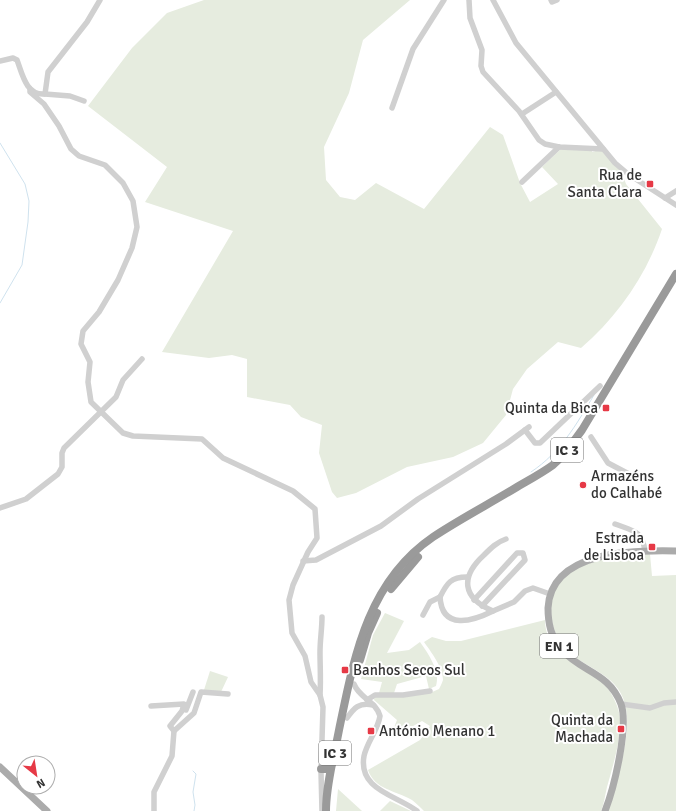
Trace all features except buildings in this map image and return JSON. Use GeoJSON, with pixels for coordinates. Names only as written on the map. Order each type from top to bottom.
{"type":"FeatureCollection","features":[{"type":"Feature","properties":{"kind":"highway","name":"IC 3"},"geometry":{"type":"LineString","coordinates":[[326,811],[332,764],[358,645],[373,607],[389,581],[409,557],[432,538],[533,478],[553,465],[564,454],[582,430],[676,274]]}},
{"type":"Feature","properties":{"kind":"highway","name":"IC 3"},"geometry":{"type":"LineString","coordinates":[[331,811],[333,789],[354,684],[368,632],[378,609],[393,584],[413,561],[436,542],[536,482],[556,468],[567,457],[586,433],[675,285]]}},
{"type":"Feature","properties":{"kind":"highway"},"geometry":{"type":"LineString","coordinates":[[321,770],[326,769],[332,764]]}},
{"type":"Feature","properties":{"kind":"highway"},"geometry":{"type":"LineString","coordinates":[[321,770],[330,777]]}},
{"type":"Feature","properties":{"kind":"main road"},"geometry":{"type":"LineString","coordinates":[[550,594],[564,574],[583,562],[617,553],[676,551]]}},
{"type":"Feature","properties":{"kind":"main road","name":"EN 1"},"geometry":{"type":"LineString","coordinates":[[550,594],[548,625],[556,642],[569,657],[604,679],[611,686],[624,716],[622,740],[605,811]]}},
{"type":"Feature","properties":{"kind":"main road"},"geometry":{"type":"LineString","coordinates":[[0,767],[47,811]]}},
{"type":"Feature","properties":{"kind":"street"},"geometry":{"type":"LineString","coordinates":[[45,94],[48,72],[87,22],[100,0]]}},
{"type":"Feature","properties":{"kind":"street"},"geometry":{"type":"LineString","coordinates":[[392,108],[413,49],[444,0]]}},
{"type":"Feature","properties":{"kind":"street"},"geometry":{"type":"LineString","coordinates":[[468,0],[470,18],[482,50],[481,66],[483,72],[522,114],[539,140],[545,144],[559,147],[603,149]]}},
{"type":"Feature","properties":{"kind":"street"},"geometry":{"type":"LineString","coordinates":[[493,0],[516,43],[621,170],[676,205]]}},
{"type":"Feature","properties":{"kind":"street"},"geometry":{"type":"LineString","coordinates":[[551,0],[552,2],[557,0]]}},
{"type":"Feature","properties":{"kind":"street"},"geometry":{"type":"LineString","coordinates":[[0,61],[13,58],[17,60],[30,92],[44,104],[56,121],[71,149],[79,156],[105,165],[123,183],[133,201],[137,227],[132,248],[118,280],[99,312],[83,331],[81,344],[90,362],[88,382],[91,402],[123,433],[133,436],[202,439],[223,458],[293,491],[315,509],[317,520],[317,538],[293,585],[289,600],[292,633],[305,656],[311,682],[320,695],[324,708],[321,770],[322,811]]}},
{"type":"Feature","properties":{"kind":"street"},"geometry":{"type":"LineString","coordinates":[[30,89],[41,95],[70,96],[84,101]]}},
{"type":"Feature","properties":{"kind":"street"},"geometry":{"type":"LineString","coordinates":[[522,114],[556,92]]}},
{"type":"Feature","properties":{"kind":"street"},"geometry":{"type":"LineString","coordinates":[[522,182],[559,147]]}},
{"type":"Feature","properties":{"kind":"street"},"geometry":{"type":"LineString","coordinates":[[666,198],[676,191]]}},
{"type":"Feature","properties":{"kind":"street"},"geometry":{"type":"LineString","coordinates":[[666,198],[676,198]]}},
{"type":"Feature","properties":{"kind":"street"},"geometry":{"type":"LineString","coordinates":[[0,508],[26,499],[58,474],[62,467],[62,453],[64,448],[116,397],[123,380],[142,359]]}},
{"type":"Feature","properties":{"kind":"street"},"geometry":{"type":"LineString","coordinates":[[304,561],[316,560],[381,526],[418,499],[506,444],[527,429],[535,443],[540,443],[600,386]]}},
{"type":"Feature","properties":{"kind":"street"},"geometry":{"type":"LineString","coordinates":[[591,437],[608,464],[629,474]]}},
{"type":"Feature","properties":{"kind":"street"},"geometry":{"type":"LineString","coordinates":[[615,524],[639,534],[643,539],[645,551]]}},
{"type":"Feature","properties":{"kind":"street"},"geometry":{"type":"LineString","coordinates":[[493,611],[474,600],[468,585],[467,577],[475,563],[498,541],[506,539]]}},
{"type":"Feature","properties":{"kind":"street"},"geometry":{"type":"LineString","coordinates":[[474,600],[517,553],[523,553],[525,560],[482,606]]}},
{"type":"Feature","properties":{"kind":"street"},"geometry":{"type":"LineString","coordinates":[[424,616],[430,602],[440,597],[450,580],[467,577]]}},
{"type":"Feature","properties":{"kind":"street"},"geometry":{"type":"LineString","coordinates":[[440,597],[445,612],[456,621],[462,622],[514,602],[525,591],[534,588],[550,594]]}},
{"type":"Feature","properties":{"kind":"street"},"geometry":{"type":"LineString","coordinates":[[320,695],[322,680],[320,651],[322,617]]}},
{"type":"Feature","properties":{"kind":"street"},"geometry":{"type":"LineString","coordinates":[[354,684],[357,692],[378,710],[380,716],[364,755],[364,771],[368,780],[377,789],[403,801],[417,811]]}},
{"type":"Feature","properties":{"kind":"street"},"geometry":{"type":"LineString","coordinates":[[367,700],[375,695],[403,695],[430,691]]}},
{"type":"Feature","properties":{"kind":"street"},"geometry":{"type":"LineString","coordinates":[[154,811],[154,792],[172,756],[174,730],[185,713],[193,692]]}},
{"type":"Feature","properties":{"kind":"street"},"geometry":{"type":"LineString","coordinates":[[174,730],[194,714],[201,692],[228,694]]}},
{"type":"Feature","properties":{"kind":"street"},"geometry":{"type":"LineString","coordinates":[[620,704],[650,708],[664,703],[676,702]]}},
{"type":"Feature","properties":{"kind":"street"},"geometry":{"type":"LineString","coordinates":[[151,706],[184,704],[182,711],[170,726],[174,730]]}},
{"type":"Feature","properties":{"kind":"street"},"geometry":{"type":"LineString","coordinates":[[347,718],[356,707],[362,704],[373,705]]}},
{"type":"Feature","properties":{"kind":"shaded area"},"geometry":{"type":"Polygon","coordinates":[[[204,0],[410,0],[363,40],[349,93],[324,147],[326,180],[340,197],[355,200],[376,183],[424,209],[490,127],[503,135],[520,183],[530,202],[558,184],[542,167],[562,148],[592,149],[592,152],[603,149],[621,169],[626,184],[662,229],[648,263],[619,309],[581,348],[558,342],[527,369],[513,389],[506,415],[483,443],[453,457],[407,467],[356,493],[337,498],[332,492],[319,453],[322,425],[301,417],[290,405],[247,397],[247,359],[232,355],[209,358],[162,352],[233,231],[145,202],[167,167],[88,106],[132,48],[167,13],[204,0]]]}},
{"type":"Feature","properties":{"kind":"shaded area"},"geometry":{"type":"Polygon","coordinates":[[[650,554],[652,576],[676,575],[676,811],[608,811],[619,772],[625,743],[627,716],[625,704],[621,693],[615,685],[599,672],[580,661],[564,647],[554,629],[551,608],[554,592],[562,580],[574,570],[604,559],[650,554]]]}},
{"type":"Feature","properties":{"kind":"shaded area"},"geometry":{"type":"Polygon","coordinates":[[[385,613],[404,621],[387,653],[409,650],[420,642],[433,663],[437,675],[436,686],[429,689],[426,676],[397,684],[394,693],[379,693],[382,682],[361,679],[373,635],[385,613]]]}},
{"type":"Feature","properties":{"kind":"shaded area"},"geometry":{"type":"Polygon","coordinates":[[[545,620],[547,633],[552,643],[560,652],[601,681],[611,693],[619,711],[620,727],[618,744],[601,811],[424,811],[412,800],[386,789],[375,782],[368,770],[420,740],[430,726],[422,721],[399,734],[393,730],[397,720],[374,700],[375,696],[430,693],[439,689],[443,680],[441,670],[424,642],[432,637],[446,641],[461,641],[545,620]]]}},
{"type":"Feature","properties":{"kind":"shaded area"},"geometry":{"type":"Polygon","coordinates":[[[210,671],[228,677],[221,692],[204,690],[210,671]]]}},
{"type":"Feature","properties":{"kind":"shaded area"},"geometry":{"type":"Polygon","coordinates":[[[338,789],[362,811],[336,811],[338,789]]]}},
{"type":"Feature","properties":{"kind":"shaded area"},"geometry":{"type":"Polygon","coordinates":[[[390,801],[411,811],[380,811],[390,801]]]}},
{"type":"Feature","properties":{"kind":"waterway"},"geometry":{"type":"LineString","coordinates":[[0,143],[25,184],[29,201],[28,222],[22,265],[0,303]]}},
{"type":"Feature","properties":{"kind":"waterway"},"geometry":{"type":"LineString","coordinates":[[531,472],[551,456],[559,447],[574,427],[594,395]]}},
{"type":"Feature","properties":{"kind":"waterway"},"geometry":{"type":"LineString","coordinates":[[193,771],[196,774],[193,792],[195,805],[194,811]]}},
{"type":"Feature","properties":{"kind":"place","name":"Rua de Santa Clara"},"geometry":{"type":"Point","coordinates":[650,184]}},
{"type":"Feature","properties":{"kind":"place","name":"Quinta da Bica"},"geometry":{"type":"Point","coordinates":[606,408]}},
{"type":"Feature","properties":{"kind":"place","name":"Armazéns do Calhabé"},"geometry":{"type":"Point","coordinates":[583,485]}},
{"type":"Feature","properties":{"kind":"place","name":"Estrada de Lisboa"},"geometry":{"type":"Point","coordinates":[652,547]}},
{"type":"Feature","properties":{"kind":"place","name":"Banhos Secos Sul"},"geometry":{"type":"Point","coordinates":[345,670]}},
{"type":"Feature","properties":{"kind":"place","name":"Quinta da Machada"},"geometry":{"type":"Point","coordinates":[621,729]}},
{"type":"Feature","properties":{"kind":"place","name":"António Menano 1"},"geometry":{"type":"Point","coordinates":[371,731]}}]}
